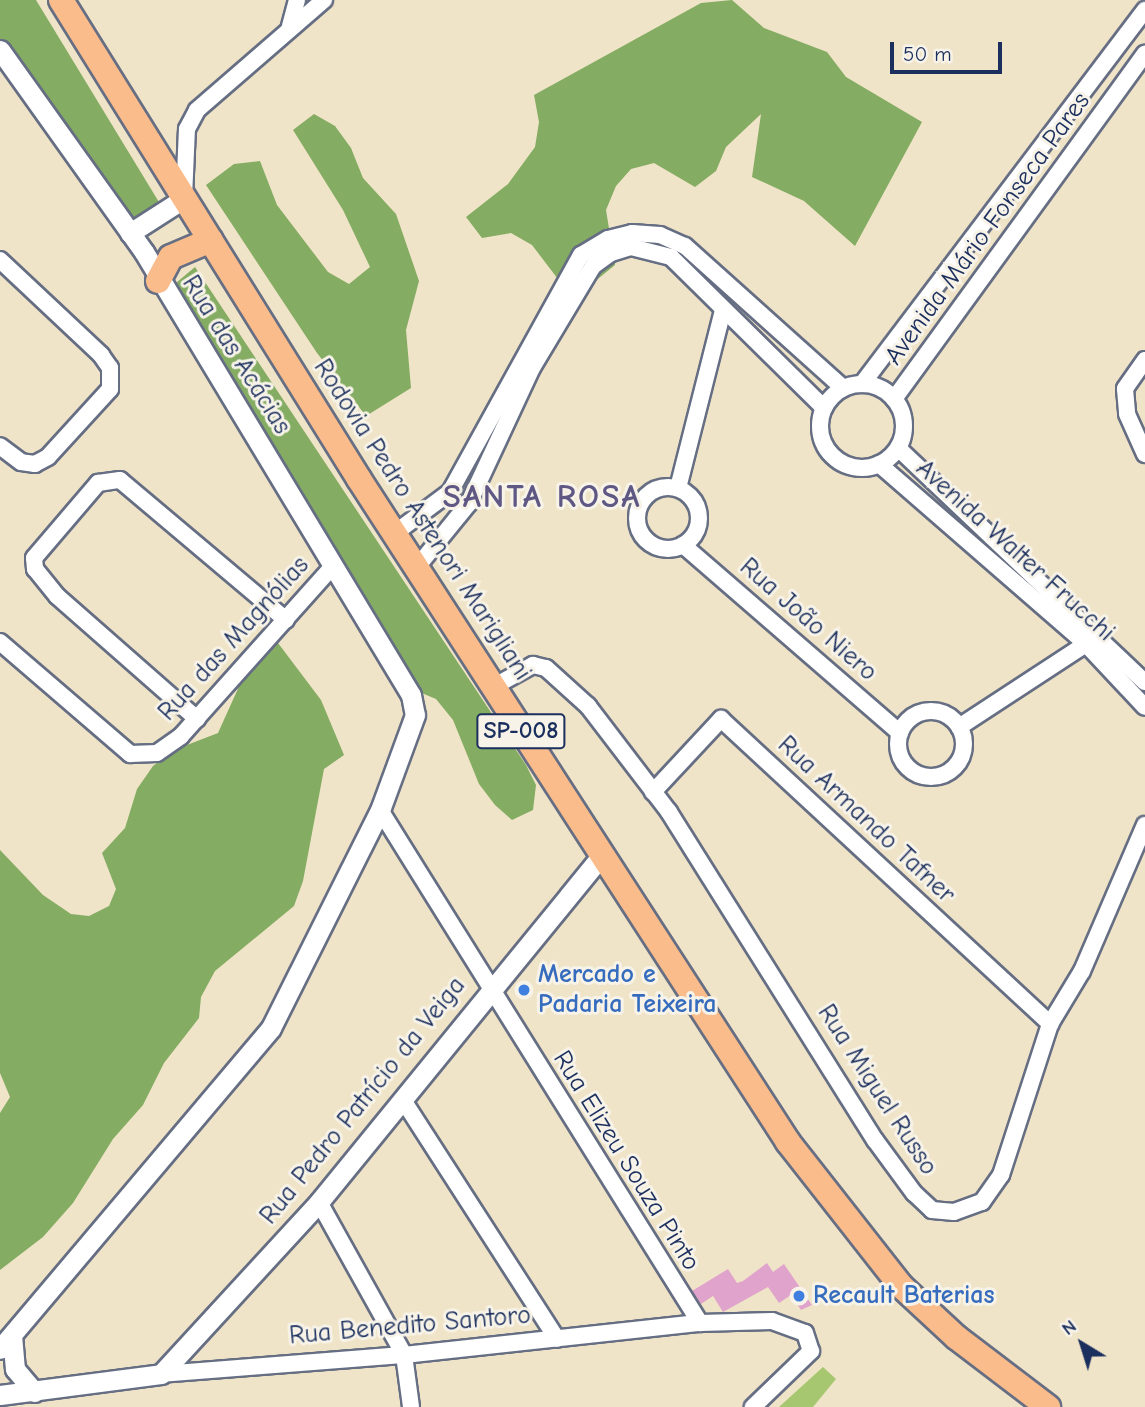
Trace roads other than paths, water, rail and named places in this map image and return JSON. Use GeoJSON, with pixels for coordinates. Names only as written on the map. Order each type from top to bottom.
{"type":"FeatureCollection","features":[{"type":"Feature","properties":{"kind":"main road","name":"Rodovia Pedro Astenori Marigliani"},"geometry":{"type":"LineString","coordinates":[[61,0],[183,200],[211,240],[601,856],[715,1023],[788,1142],[854,1231],[901,1286],[956,1337],[1048,1407]]}},
{"type":"Feature","properties":{"kind":"main road"},"geometry":{"type":"LineString","coordinates":[[158,281],[171,257],[211,240]]}},
{"type":"Feature","properties":{"kind":"street"},"geometry":{"type":"LineString","coordinates":[[290,26],[297,0]]}},
{"type":"Feature","properties":{"kind":"street"},"geometry":{"type":"LineString","coordinates":[[130,233],[183,200],[187,129],[197,110],[290,26],[324,0]]}},
{"type":"Feature","properties":{"kind":"street","name":"Avenida Mário Fonseca Pares"},"geometry":{"type":"LineString","coordinates":[[862,384],[1145,10]]}},
{"type":"Feature","properties":{"kind":"street","name":"Rua das Acácias"},"geometry":{"type":"LineString","coordinates":[[1,52],[130,233],[411,695],[415,715],[380,810]]}},
{"type":"Feature","properties":{"kind":"street","name":"Avenida Mário Fonseca Pares"},"geometry":{"type":"LineString","coordinates":[[894,399],[1145,52]]}},
{"type":"Feature","properties":{"kind":"street"},"geometry":{"type":"LineString","coordinates":[[395,533],[450,492],[581,256],[608,239],[632,233],[660,235],[685,246],[843,388]]}},
{"type":"Feature","properties":{"kind":"street"},"geometry":{"type":"LineString","coordinates":[[417,567],[469,503],[532,368],[593,266],[631,247],[653,249],[671,257],[824,408]]}},
{"type":"Feature","properties":{"kind":"street"},"geometry":{"type":"LineString","coordinates":[[0,260],[101,355],[110,368],[110,389],[48,457],[35,464],[21,462],[0,446]]}},
{"type":"Feature","properties":{"kind":"street"},"geometry":{"type":"LineString","coordinates":[[678,488],[723,310]]}},
{"type":"Feature","properties":{"kind":"street"},"geometry":{"type":"LineString","coordinates":[[1145,360],[1125,389],[1127,414],[1145,454]]}},
{"type":"Feature","properties":{"kind":"street"},"geometry":{"type":"LineString","coordinates":[[862,384],[885,390],[894,399],[904,423],[898,448],[879,464],[856,468],[828,452],[820,433],[824,408],[843,388],[862,384]]}},
{"type":"Feature","properties":{"kind":"street","name":"Avenida Walter Frucchi"},"geometry":{"type":"LineString","coordinates":[[898,448],[1092,640],[1145,707]]}},
{"type":"Feature","properties":{"kind":"street","name":"Avenida Walter Frucchi"},"geometry":{"type":"LineString","coordinates":[[879,464],[1145,682]]}},
{"type":"Feature","properties":{"kind":"street"},"geometry":{"type":"LineString","coordinates":[[197,719],[57,596],[35,569],[34,558],[98,483],[120,480],[285,620]]}},
{"type":"Feature","properties":{"kind":"street"},"geometry":{"type":"LineString","coordinates":[[678,488],[691,497],[699,513],[691,538],[683,545],[654,545],[637,521],[649,493],[678,488]]}},
{"type":"Feature","properties":{"kind":"street"},"geometry":{"type":"LineString","coordinates":[[450,492],[469,503]]}},
{"type":"Feature","properties":{"kind":"street","name":"Rua João Niero"},"geometry":{"type":"LineString","coordinates":[[683,545],[900,733]]}},
{"type":"Feature","properties":{"kind":"street","name":"Rua das Magnólias"},"geometry":{"type":"LineString","coordinates":[[0,642],[130,754],[157,753],[197,719],[334,565]]}},
{"type":"Feature","properties":{"kind":"street"},"geometry":{"type":"LineString","coordinates":[[959,727],[1092,640]]}},
{"type":"Feature","properties":{"kind":"street","name":"Rua Miguel Russo"},"geometry":{"type":"LineString","coordinates":[[494,687],[520,669],[533,665],[546,668],[588,706],[653,792],[875,1140],[914,1194],[932,1210],[954,1212],[982,1202],[1001,1175],[1050,1024],[1082,971],[1145,825]]}},
{"type":"Feature","properties":{"kind":"street"},"geometry":{"type":"LineString","coordinates":[[923,712],[944,713],[959,727],[964,749],[953,768],[932,777],[921,775],[903,762],[900,733],[910,719],[923,712]]}},
{"type":"Feature","properties":{"kind":"street","name":"Rua Armando Tafner"},"geometry":{"type":"LineString","coordinates":[[653,792],[722,719],[1050,1024]]}},
{"type":"Feature","properties":{"kind":"street"},"geometry":{"type":"LineString","coordinates":[[34,1392],[16,1369],[6,1342],[271,1028],[380,810]]}},
{"type":"Feature","properties":{"kind":"street","name":"Rua Elizeu Souza Pinto"},"geometry":{"type":"LineString","coordinates":[[380,810],[488,990],[700,1323]]}},
{"type":"Feature","properties":{"kind":"street","name":"Rua Pedro Patrício da Veiga"},"geometry":{"type":"LineString","coordinates":[[161,1374],[319,1202],[403,1100],[488,990],[601,856]]}},
{"type":"Feature","properties":{"kind":"street"},"geometry":{"type":"LineString","coordinates":[[403,1100],[557,1339]]}},
{"type":"Feature","properties":{"kind":"street"},"geometry":{"type":"LineString","coordinates":[[319,1202],[404,1355],[411,1407]]}},
{"type":"Feature","properties":{"kind":"street","name":"Rua Benedito Santoro"},"geometry":{"type":"LineString","coordinates":[[0,1395],[161,1374],[404,1355],[700,1323],[772,1321],[805,1333],[811,1351],[753,1407]]}},
{"type":"Feature","properties":{"kind":"street"},"geometry":{"type":"LineString","coordinates":[[0,1395],[10,1407]]}},
{"type":"Feature","properties":{"kind":"place","name":"Mercado e Padaria Teixeira"},"geometry":{"type":"Point","coordinates":[524,990]}},
{"type":"Feature","properties":{"kind":"place","name":"Recault Baterias"},"geometry":{"type":"Point","coordinates":[799,1296]}},
{"type":"Feature","properties":{"kind":"district","name":"SANTA ROSA"},"geometry":{"type":"Point","coordinates":[542,497]}}]}
